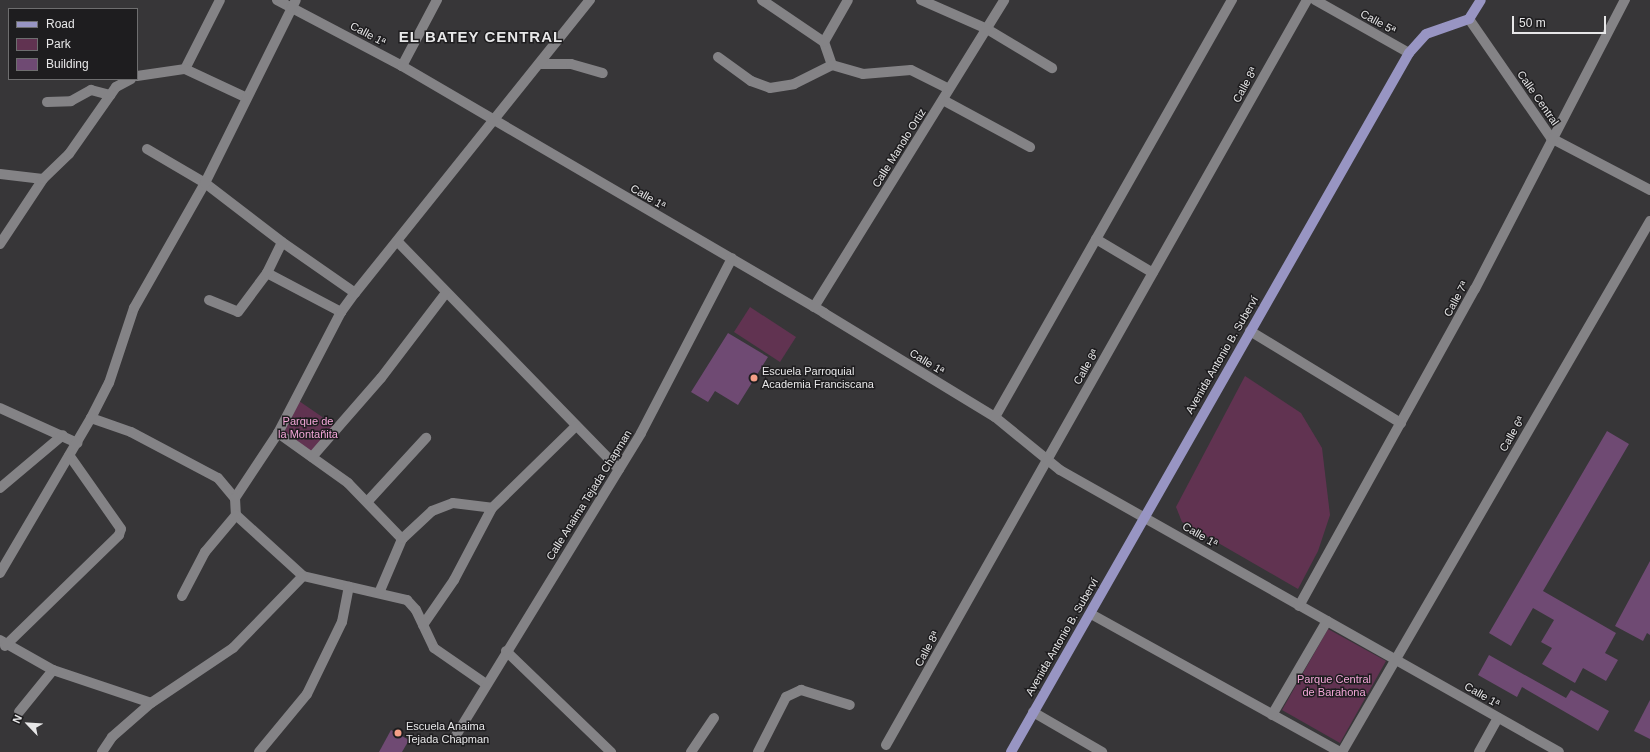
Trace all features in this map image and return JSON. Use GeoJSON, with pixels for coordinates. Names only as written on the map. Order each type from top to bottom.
{"type":"FeatureCollection","features":[{"type":"Feature","properties":{"kind":"main road"},"geometry":{"type":"LineString","coordinates":[[1469,19],[1481,0]]}},
{"type":"Feature","properties":{"kind":"main road","name":"Avenida Antonio B. Suberví"},"geometry":{"type":"LineString","coordinates":[[1011,752],[1091,614],[1143,517],[1409,53],[1426,34],[1469,19]]}},
{"type":"Feature","properties":{"kind":"street"},"geometry":{"type":"LineString","coordinates":[[185,69],[220,0]]}},
{"type":"Feature","properties":{"kind":"street","name":"Calle 1ª"},"geometry":{"type":"LineString","coordinates":[[277,0],[294,3],[494,122],[732,258],[995,417],[1048,459],[1143,517],[1559,752]]}},
{"type":"Feature","properties":{"kind":"street"},"geometry":{"type":"LineString","coordinates":[[402,66],[437,0]]}},
{"type":"Feature","properties":{"kind":"street"},"geometry":{"type":"LineString","coordinates":[[182,596],[205,552],[236,515],[235,498],[278,433],[341,312],[590,0]]}},
{"type":"Feature","properties":{"kind":"street"},"geometry":{"type":"LineString","coordinates":[[762,0],[824,42],[832,65]]}},
{"type":"Feature","properties":{"kind":"street"},"geometry":{"type":"LineString","coordinates":[[824,42],[848,0]]}},
{"type":"Feature","properties":{"kind":"street"},"geometry":{"type":"LineString","coordinates":[[921,0],[987,29],[1052,68]]}},
{"type":"Feature","properties":{"kind":"street","name":"Calle Manolo Ortiz"},"geometry":{"type":"LineString","coordinates":[[814,307],[1004,0]]}},
{"type":"Feature","properties":{"kind":"street"},"geometry":{"type":"LineString","coordinates":[[995,417],[1232,0]]}},
{"type":"Feature","properties":{"kind":"street","name":"Calle 8ª"},"geometry":{"type":"LineString","coordinates":[[886,745],[1307,0]]}},
{"type":"Feature","properties":{"kind":"street","name":"Calle 5ª"},"geometry":{"type":"LineString","coordinates":[[1315,0],[1409,53]]}},
{"type":"Feature","properties":{"kind":"street","name":"Calle 7ª"},"geometry":{"type":"LineString","coordinates":[[1299,606],[1475,289],[1551,138],[1625,0]]}},
{"type":"Feature","properties":{"kind":"street"},"geometry":{"type":"LineString","coordinates":[[0,573],[91,418],[109,383],[134,308],[205,183],[294,3]]}},
{"type":"Feature","properties":{"kind":"street","name":"Calle Central"},"geometry":{"type":"LineString","coordinates":[[1469,19],[1551,138],[1650,190]]}},
{"type":"Feature","properties":{"kind":"street"},"geometry":{"type":"LineString","coordinates":[[718,57],[751,81],[770,88],[794,84],[832,65],[863,74],[911,70],[949,89]]}},
{"type":"Feature","properties":{"kind":"street"},"geometry":{"type":"LineString","coordinates":[[539,64],[571,64],[603,73]]}},
{"type":"Feature","properties":{"kind":"street"},"geometry":{"type":"LineString","coordinates":[[138,76],[185,69],[247,98]]}},
{"type":"Feature","properties":{"kind":"street"},"geometry":{"type":"LineString","coordinates":[[0,244],[43,179],[69,154],[116,87],[129,80]]}},
{"type":"Feature","properties":{"kind":"street"},"geometry":{"type":"LineString","coordinates":[[47,102],[71,101],[91,90],[110,95]]}},
{"type":"Feature","properties":{"kind":"street"},"geometry":{"type":"LineString","coordinates":[[943,100],[1030,146]]}},
{"type":"Feature","properties":{"kind":"street"},"geometry":{"type":"LineString","coordinates":[[147,149],[205,183],[282,242],[355,293]]}},
{"type":"Feature","properties":{"kind":"street"},"geometry":{"type":"LineString","coordinates":[[0,174],[43,179]]}},
{"type":"Feature","properties":{"kind":"street","name":"Calle 6ª"},"geometry":{"type":"LineString","coordinates":[[1341,752],[1650,221]]}},
{"type":"Feature","properties":{"kind":"street"},"geometry":{"type":"LineString","coordinates":[[1096,239],[1153,273]]}},
{"type":"Feature","properties":{"kind":"street"},"geometry":{"type":"LineString","coordinates":[[209,300],[238,312],[267,273],[282,242]]}},
{"type":"Feature","properties":{"kind":"street"},"geometry":{"type":"LineString","coordinates":[[398,242],[446,294],[619,469]]}},
{"type":"Feature","properties":{"kind":"street","name":"Calle Anaima Tejada Chapman"},"geometry":{"type":"LineString","coordinates":[[455,737],[506,651],[619,469],[732,258]]}},
{"type":"Feature","properties":{"kind":"street"},"geometry":{"type":"LineString","coordinates":[[267,273],[341,312]]}},
{"type":"Feature","properties":{"kind":"street"},"geometry":{"type":"LineString","coordinates":[[312,457],[381,378],[446,294]]}},
{"type":"Feature","properties":{"kind":"street"},"geometry":{"type":"LineString","coordinates":[[1250,331],[1400,423]]}},
{"type":"Feature","properties":{"kind":"street"},"geometry":{"type":"LineString","coordinates":[[0,408],[63,435],[76,443]]}},
{"type":"Feature","properties":{"kind":"street"},"geometry":{"type":"LineString","coordinates":[[91,418],[131,432],[218,478],[235,498]]}},
{"type":"Feature","properties":{"kind":"street"},"geometry":{"type":"LineString","coordinates":[[423,625],[454,580],[492,508],[576,426]]}},
{"type":"Feature","properties":{"kind":"street"},"geometry":{"type":"LineString","coordinates":[[278,433],[312,457],[368,501],[402,539]]}},
{"type":"Feature","properties":{"kind":"street"},"geometry":{"type":"LineString","coordinates":[[0,488],[63,435]]}},
{"type":"Feature","properties":{"kind":"street"},"geometry":{"type":"LineString","coordinates":[[368,501],[426,438]]}},
{"type":"Feature","properties":{"kind":"street"},"geometry":{"type":"LineString","coordinates":[[69,455],[120,523],[121,529],[119,534],[2,643],[53,670],[151,703]]}},
{"type":"Feature","properties":{"kind":"street"},"geometry":{"type":"LineString","coordinates":[[379,593],[402,539],[432,511],[453,503],[492,508]]}},
{"type":"Feature","properties":{"kind":"street"},"geometry":{"type":"LineString","coordinates":[[236,515],[303,576],[407,600],[423,625],[434,648],[486,684]]}},
{"type":"Feature","properties":{"kind":"street"},"geometry":{"type":"LineString","coordinates":[[102,752],[112,737],[151,703],[233,648],[303,576]]}},
{"type":"Feature","properties":{"kind":"street"},"geometry":{"type":"LineString","coordinates":[[260,752],[307,694],[342,622],[349,587]]}},
{"type":"Feature","properties":{"kind":"street"},"geometry":{"type":"LineString","coordinates":[[1091,614],[1341,752]]}},
{"type":"Feature","properties":{"kind":"street"},"geometry":{"type":"LineString","coordinates":[[1272,715],[1327,621]]}},
{"type":"Feature","properties":{"kind":"street"},"geometry":{"type":"LineString","coordinates":[[506,651],[611,752]]}},
{"type":"Feature","properties":{"kind":"street"},"geometry":{"type":"LineString","coordinates":[[20,712],[53,670]]}},
{"type":"Feature","properties":{"kind":"street"},"geometry":{"type":"LineString","coordinates":[[758,752],[786,697],[801,690],[850,705]]}},
{"type":"Feature","properties":{"kind":"street"},"geometry":{"type":"LineString","coordinates":[[1033,712],[1102,752]]}},
{"type":"Feature","properties":{"kind":"street"},"geometry":{"type":"LineString","coordinates":[[691,752],[714,718]]}},
{"type":"Feature","properties":{"kind":"street"},"geometry":{"type":"LineString","coordinates":[[1479,752],[1498,718]]}},
{"type":"Feature","properties":{"kind":"green space"},"geometry":{"type":"Polygon","coordinates":[[[750,307],[796,337],[780,362],[734,332],[750,307]]]}},
{"type":"Feature","properties":{"kind":"green space"},"geometry":{"type":"Polygon","coordinates":[[[1245,376],[1301,413],[1322,448],[1330,515],[1318,551],[1298,589],[1182,522],[1176,507],[1245,376]]]}},
{"type":"Feature","properties":{"kind":"green space","name":"Parque de la Montañita"},"geometry":{"type":"Polygon","coordinates":[[[299,401],[334,425],[311,452],[282,432],[299,401]]]}},
{"type":"Feature","properties":{"kind":"green space","name":"Parque Central de Barahona"},"geometry":{"type":"Polygon","coordinates":[[[1328,629],[1386,661],[1340,743],[1282,710],[1328,629]]]}},
{"type":"Feature","properties":{"kind":"building"},"geometry":{"type":"Polygon","coordinates":[[[728,333],[768,357],[738,405],[715,391],[708,402],[691,392],[728,333]]]}},
{"type":"Feature","properties":{"kind":"building"},"geometry":{"type":"Polygon","coordinates":[[[1607,431],[1629,444],[1543,591],[1616,633],[1605,653],[1618,660],[1606,681],[1583,668],[1575,683],[1542,664],[1552,648],[1541,642],[1554,620],[1533,608],[1511,646],[1489,633],[1607,431]]]}},
{"type":"Feature","properties":{"kind":"building"},"geometry":{"type":"Polygon","coordinates":[[[1650,561],[1650,635],[1647,633],[1643,641],[1615,626],[1650,561]]]}},
{"type":"Feature","properties":{"kind":"building"},"geometry":{"type":"Polygon","coordinates":[[[1489,655],[1566,698],[1571,690],[1609,711],[1598,731],[1522,687],[1517,697],[1478,675],[1489,655]]]}},
{"type":"Feature","properties":{"kind":"building"},"geometry":{"type":"Polygon","coordinates":[[[1650,700],[1650,739],[1634,731],[1650,700]]]}},
{"type":"Feature","properties":{"kind":"building"},"geometry":{"type":"Polygon","coordinates":[[[391,730],[409,740],[402,752],[379,752],[391,730]]]}},
{"type":"Feature","properties":{"kind":"place","name":"Escuela Parroquial Academia Franciscana"},"geometry":{"type":"Point","coordinates":[754,378]}},
{"type":"Feature","properties":{"kind":"place","name":"Escuela Anaima Tejada Chapman"},"geometry":{"type":"Point","coordinates":[398,733]}},
{"type":"Feature","properties":{"kind":"district","name":"EL BATEY CENTRAL"},"geometry":{"type":"Point","coordinates":[481,37]}}]}
